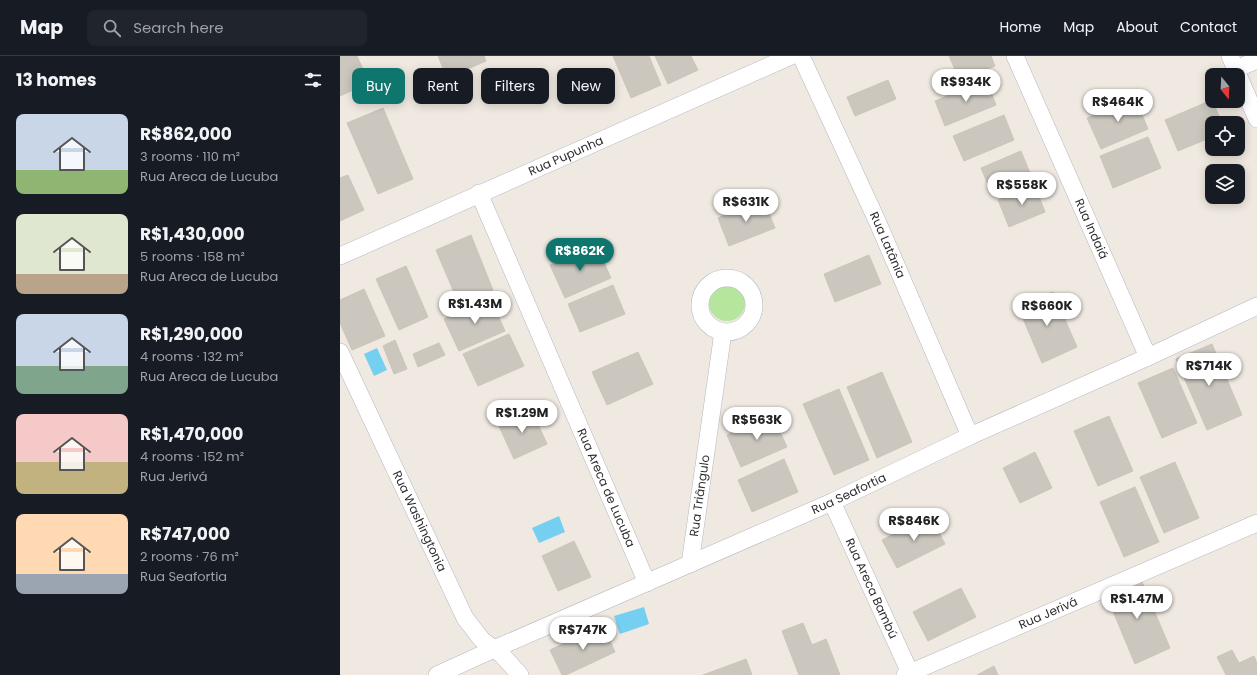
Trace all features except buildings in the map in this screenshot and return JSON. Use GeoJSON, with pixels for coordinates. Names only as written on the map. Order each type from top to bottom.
{"type":"FeatureCollection","features":[{"type":"Feature","properties":{"kind":"street","name":"Rua Pupunha"},"geometry":{"type":"LineString","coordinates":[[340,256],[791,56]]}},
{"type":"Feature","properties":{"kind":"street","name":"Rua Latânia"},"geometry":{"type":"LineString","coordinates":[[801,56],[878,223],[970,436]]}},
{"type":"Feature","properties":{"kind":"street","name":"Rua Indaiá"},"geometry":{"type":"LineString","coordinates":[[1015,56],[1148,357]]}},
{"type":"Feature","properties":{"kind":"street"},"geometry":{"type":"LineString","coordinates":[[1257,60],[1233,63],[1257,119]]}},
{"type":"Feature","properties":{"kind":"street","name":"Rua Areca de Lucuba"},"geometry":{"type":"LineString","coordinates":[[479,194],[647,583]]}},
{"type":"Feature","properties":{"kind":"street","name":"Rua Seafortia"},"geometry":{"type":"LineString","coordinates":[[437,675],[832,502],[970,436],[1148,357],[1257,306]]}},
{"type":"Feature","properties":{"kind":"street","name":"Rua Triângulo"},"geometry":{"type":"LineString","coordinates":[[690,564],[723,332]]}},
{"type":"Feature","properties":{"kind":"street","name":"Rua Washingtonia"},"geometry":{"type":"LineString","coordinates":[[340,352],[462,612],[473,630],[482,640],[510,662],[520,675]]}},
{"type":"Feature","properties":{"kind":"street","name":"Rua Areca Bambú"},"geometry":{"type":"LineString","coordinates":[[832,502],[909,674]]}},
{"type":"Feature","properties":{"kind":"street","name":"Rua Jerivá"},"geometry":{"type":"LineString","coordinates":[[909,674],[1257,523]]}},
{"type":"Feature","properties":{"kind":"green space"},"geometry":{"type":"Polygon","coordinates":[[[727,285],[737,288],[742,293],[745,303],[742,313],[737,318],[727,321],[717,318],[712,313],[709,303],[712,293],[717,288],[727,285]]]}},
{"type":"Feature","properties":{"kind":"water"},"geometry":{"type":"Polygon","coordinates":[[[377,348],[387,370],[374,376],[364,354],[377,348]]]}},
{"type":"Feature","properties":{"kind":"water"},"geometry":{"type":"Polygon","coordinates":[[[559,516],[565,532],[539,543],[532,528],[559,516]]]}},
{"type":"Feature","properties":{"kind":"water"},"geometry":{"type":"Polygon","coordinates":[[[644,607],[649,624],[620,634],[614,616],[644,607]]]}}]}
